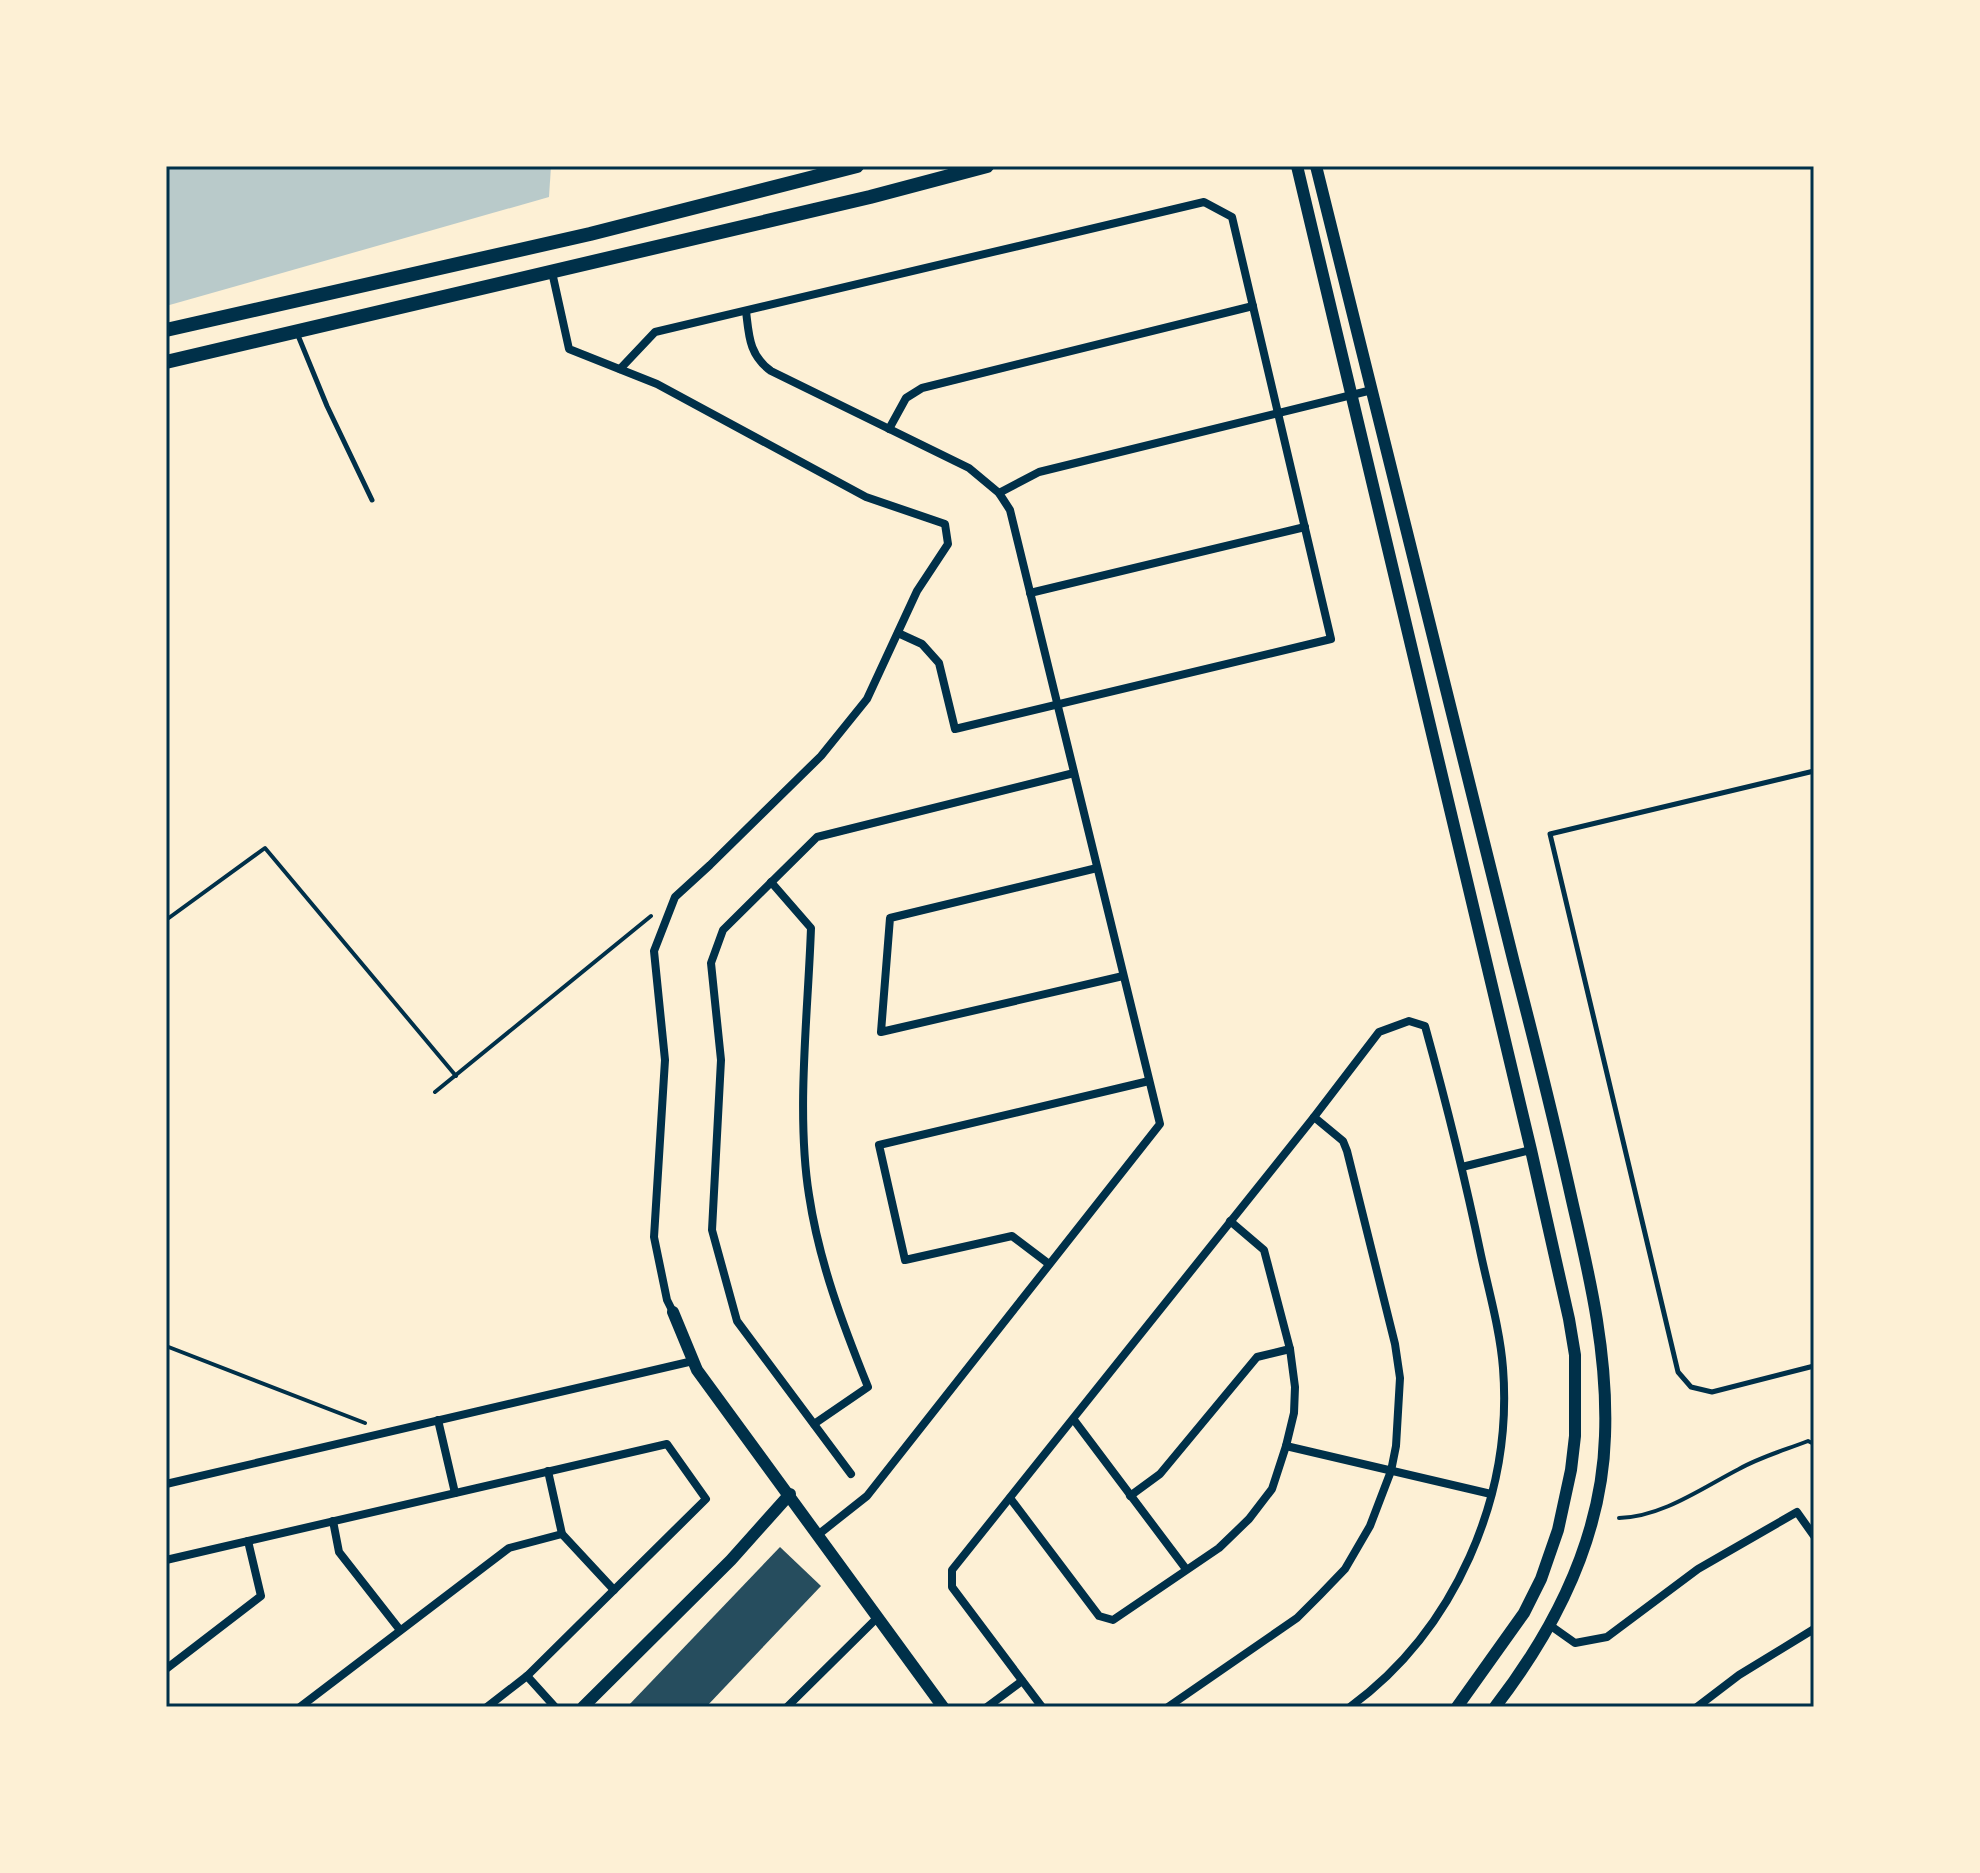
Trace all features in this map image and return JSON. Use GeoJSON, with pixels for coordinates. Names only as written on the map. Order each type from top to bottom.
{"type":"FeatureCollection","features":[{"type":"Feature","properties":{"kind":"main road"},"geometry":{"type":"LineString","coordinates":[[166,330],[590,234],[857,166]]}},
{"type":"Feature","properties":{"kind":"main road"},"geometry":{"type":"LineString","coordinates":[[166,362],[987,166]]}},
{"type":"Feature","properties":{"kind":"street"},"geometry":{"type":"LineString","coordinates":[[1297,166],[1531,1150],[1575,1355],[1575,1436],[1558,1530],[1541,1579],[1524,1613],[1457,1707]]}},
{"type":"Feature","properties":{"kind":"street"},"geometry":{"type":"LineString","coordinates":[[1316,166],[1597,1306],[1605,1387],[1605,1438],[1602,1472],[1589,1534],[1570,1587],[1551,1626],[1495,1707]]}},
{"type":"Feature","properties":{"kind":"street"},"geometry":{"type":"LineString","coordinates":[[620,369],[655,332],[1204,202],[1232,217],[1331,639],[955,729],[939,663],[922,644],[898,633]]}},
{"type":"Feature","properties":{"kind":"street"},"geometry":{"type":"LineString","coordinates":[[552,272],[569,349],[657,384],[866,497],[945,524],[948,544],[917,591],[867,699],[821,756],[675,897],[654,951],[665,1060],[654,1237],[667,1300],[693,1361],[943,1707]]}},
{"type":"Feature","properties":{"kind":"street"},"geometry":{"type":"LineString","coordinates":[[889,429],[906,398],[922,388],[1253,306]]}},
{"type":"Feature","properties":{"kind":"street"},"geometry":{"type":"LineString","coordinates":[[746,311],[751,349],[758,362],[969,468],[999,493],[1010,510],[1160,1124],[867,1496],[819,1534]]}},
{"type":"Feature","properties":{"kind":"street"},"geometry":{"type":"LineString","coordinates":[[999,493],[1039,472],[1372,390]]}},
{"type":"Feature","properties":{"kind":"street"},"geometry":{"type":"LineString","coordinates":[[1030,593],[1305,527]]}},
{"type":"Feature","properties":{"kind":"street"},"geometry":{"type":"LineString","coordinates":[[851,1474],[737,1321],[712,1230],[721,1060],[711,963],[723,930],[817,837],[1074,773]]}},
{"type":"Feature","properties":{"kind":"street"},"geometry":{"type":"LineString","coordinates":[[1097,868],[890,918],[881,1032],[1123,976]]}},
{"type":"Feature","properties":{"kind":"street"},"geometry":{"type":"LineString","coordinates":[[771,882],[811,928],[803,1130],[809,1196],[829,1284],[868,1387],[814,1424]]}},
{"type":"Feature","properties":{"kind":"street"},"geometry":{"type":"LineString","coordinates":[[1042,1707],[952,1587],[952,1570],[1379,1032],[1409,1021],[1425,1026],[1462,1167],[1503,1369],[1499,1461],[1478,1537],[1458,1585],[1432,1627],[1392,1670],[1350,1707]]}},
{"type":"Feature","properties":{"kind":"street"},"geometry":{"type":"LineString","coordinates":[[1049,1264],[1012,1236],[905,1260],[879,1145],[1149,1081]]}},
{"type":"Feature","properties":{"kind":"street"},"geometry":{"type":"LineString","coordinates":[[1168,1707],[1297,1618],[1329,1586],[1345,1569],[1370,1526],[1391,1471],[1396,1446],[1400,1378],[1395,1344],[1347,1151],[1343,1141],[1314,1117]]}},
{"type":"Feature","properties":{"kind":"street"},"geometry":{"type":"LineString","coordinates":[[1462,1167],[1531,1150]]}},
{"type":"Feature","properties":{"kind":"street"},"geometry":{"type":"LineString","coordinates":[[1010,1498],[1099,1616],[1113,1620],[1219,1548],[1249,1519],[1272,1489],[1294,1413],[1295,1387],[1290,1349],[1264,1250],[1230,1221]]}},
{"type":"Feature","properties":{"kind":"street"},"geometry":{"type":"LineString","coordinates":[[1130,1496],[1160,1474],[1257,1357],[1290,1349]]}},
{"type":"Feature","properties":{"kind":"street"},"geometry":{"type":"LineString","coordinates":[[166,1484],[693,1361]]}},
{"type":"Feature","properties":{"kind":"street"},"geometry":{"type":"LineString","coordinates":[[438,1420],[455,1493]]}},
{"type":"Feature","properties":{"kind":"street"},"geometry":{"type":"LineString","coordinates":[[1074,1420],[1186,1569]]}},
{"type":"Feature","properties":{"kind":"street"},"geometry":{"type":"LineString","coordinates":[[166,1560],[667,1444],[706,1499],[527,1676],[487,1707]]}},
{"type":"Feature","properties":{"kind":"street"},"geometry":{"type":"LineString","coordinates":[[1286,1446],[1491,1494]]}},
{"type":"Feature","properties":{"kind":"street"},"geometry":{"type":"LineString","coordinates":[[548,1471],[562,1534],[614,1590]]}},
{"type":"Feature","properties":{"kind":"street"},"geometry":{"type":"LineString","coordinates":[[583,1707],[731,1560],[790,1494]]}},
{"type":"Feature","properties":{"kind":"street"},"geometry":{"type":"LineString","coordinates":[[1551,1626],[1575,1643],[1607,1637],[1698,1569],[1797,1512],[1814,1536]]}},
{"type":"Feature","properties":{"kind":"street"},"geometry":{"type":"LineString","coordinates":[[333,1521],[339,1552],[400,1630]]}},
{"type":"Feature","properties":{"kind":"street"},"geometry":{"type":"LineString","coordinates":[[300,1707],[509,1548],[562,1534]]}},
{"type":"Feature","properties":{"kind":"street"},"geometry":{"type":"LineString","coordinates":[[166,1669],[261,1596],[248,1541]]}},
{"type":"Feature","properties":{"kind":"street"},"geometry":{"type":"LineString","coordinates":[[787,1707],[878,1617]]}},
{"type":"Feature","properties":{"kind":"street"},"geometry":{"type":"LineString","coordinates":[[1697,1707],[1739,1675],[1814,1629]]}},
{"type":"Feature","properties":{"kind":"street"},"geometry":{"type":"LineString","coordinates":[[527,1676],[555,1707]]}},
{"type":"Feature","properties":{"kind":"street"},"geometry":{"type":"LineString","coordinates":[[987,1707],[1022,1681]]}},
{"type":"Feature","properties":{"kind":"lane"},"geometry":{"type":"LineString","coordinates":[[297,332],[327,406],[372,500]]}},
{"type":"Feature","properties":{"kind":"lane"},"geometry":{"type":"LineString","coordinates":[[1814,771],[1550,834],[1678,1372],[1691,1387],[1712,1392],[1814,1366]]}},
{"type":"Feature","properties":{"kind":"path"},"geometry":{"type":"LineString","coordinates":[[166,920],[265,848],[456,1076]]}},
{"type":"Feature","properties":{"kind":"path"},"geometry":{"type":"LineString","coordinates":[[435,1092],[675,897]]}},
{"type":"Feature","properties":{"kind":"path"},"geometry":{"type":"LineString","coordinates":[[166,1346],[386,1432]]}},
{"type":"Feature","properties":{"kind":"path"},"geometry":{"type":"LineString","coordinates":[[1619,1518],[1638,1517],[1712,1486],[1740,1468],[1808,1441],[1814,1444]]}},
{"type":"Feature","properties":{"kind":"shaded area"},"geometry":{"type":"Polygon","coordinates":[[[166,166],[551,166],[549,197],[166,306],[166,166]]]}},
{"type":"Feature","properties":{"kind":"building"},"geometry":{"type":"Polygon","coordinates":[[[780,1547],[821,1586],[706,1707],[627,1707],[780,1547]]]}}]}
